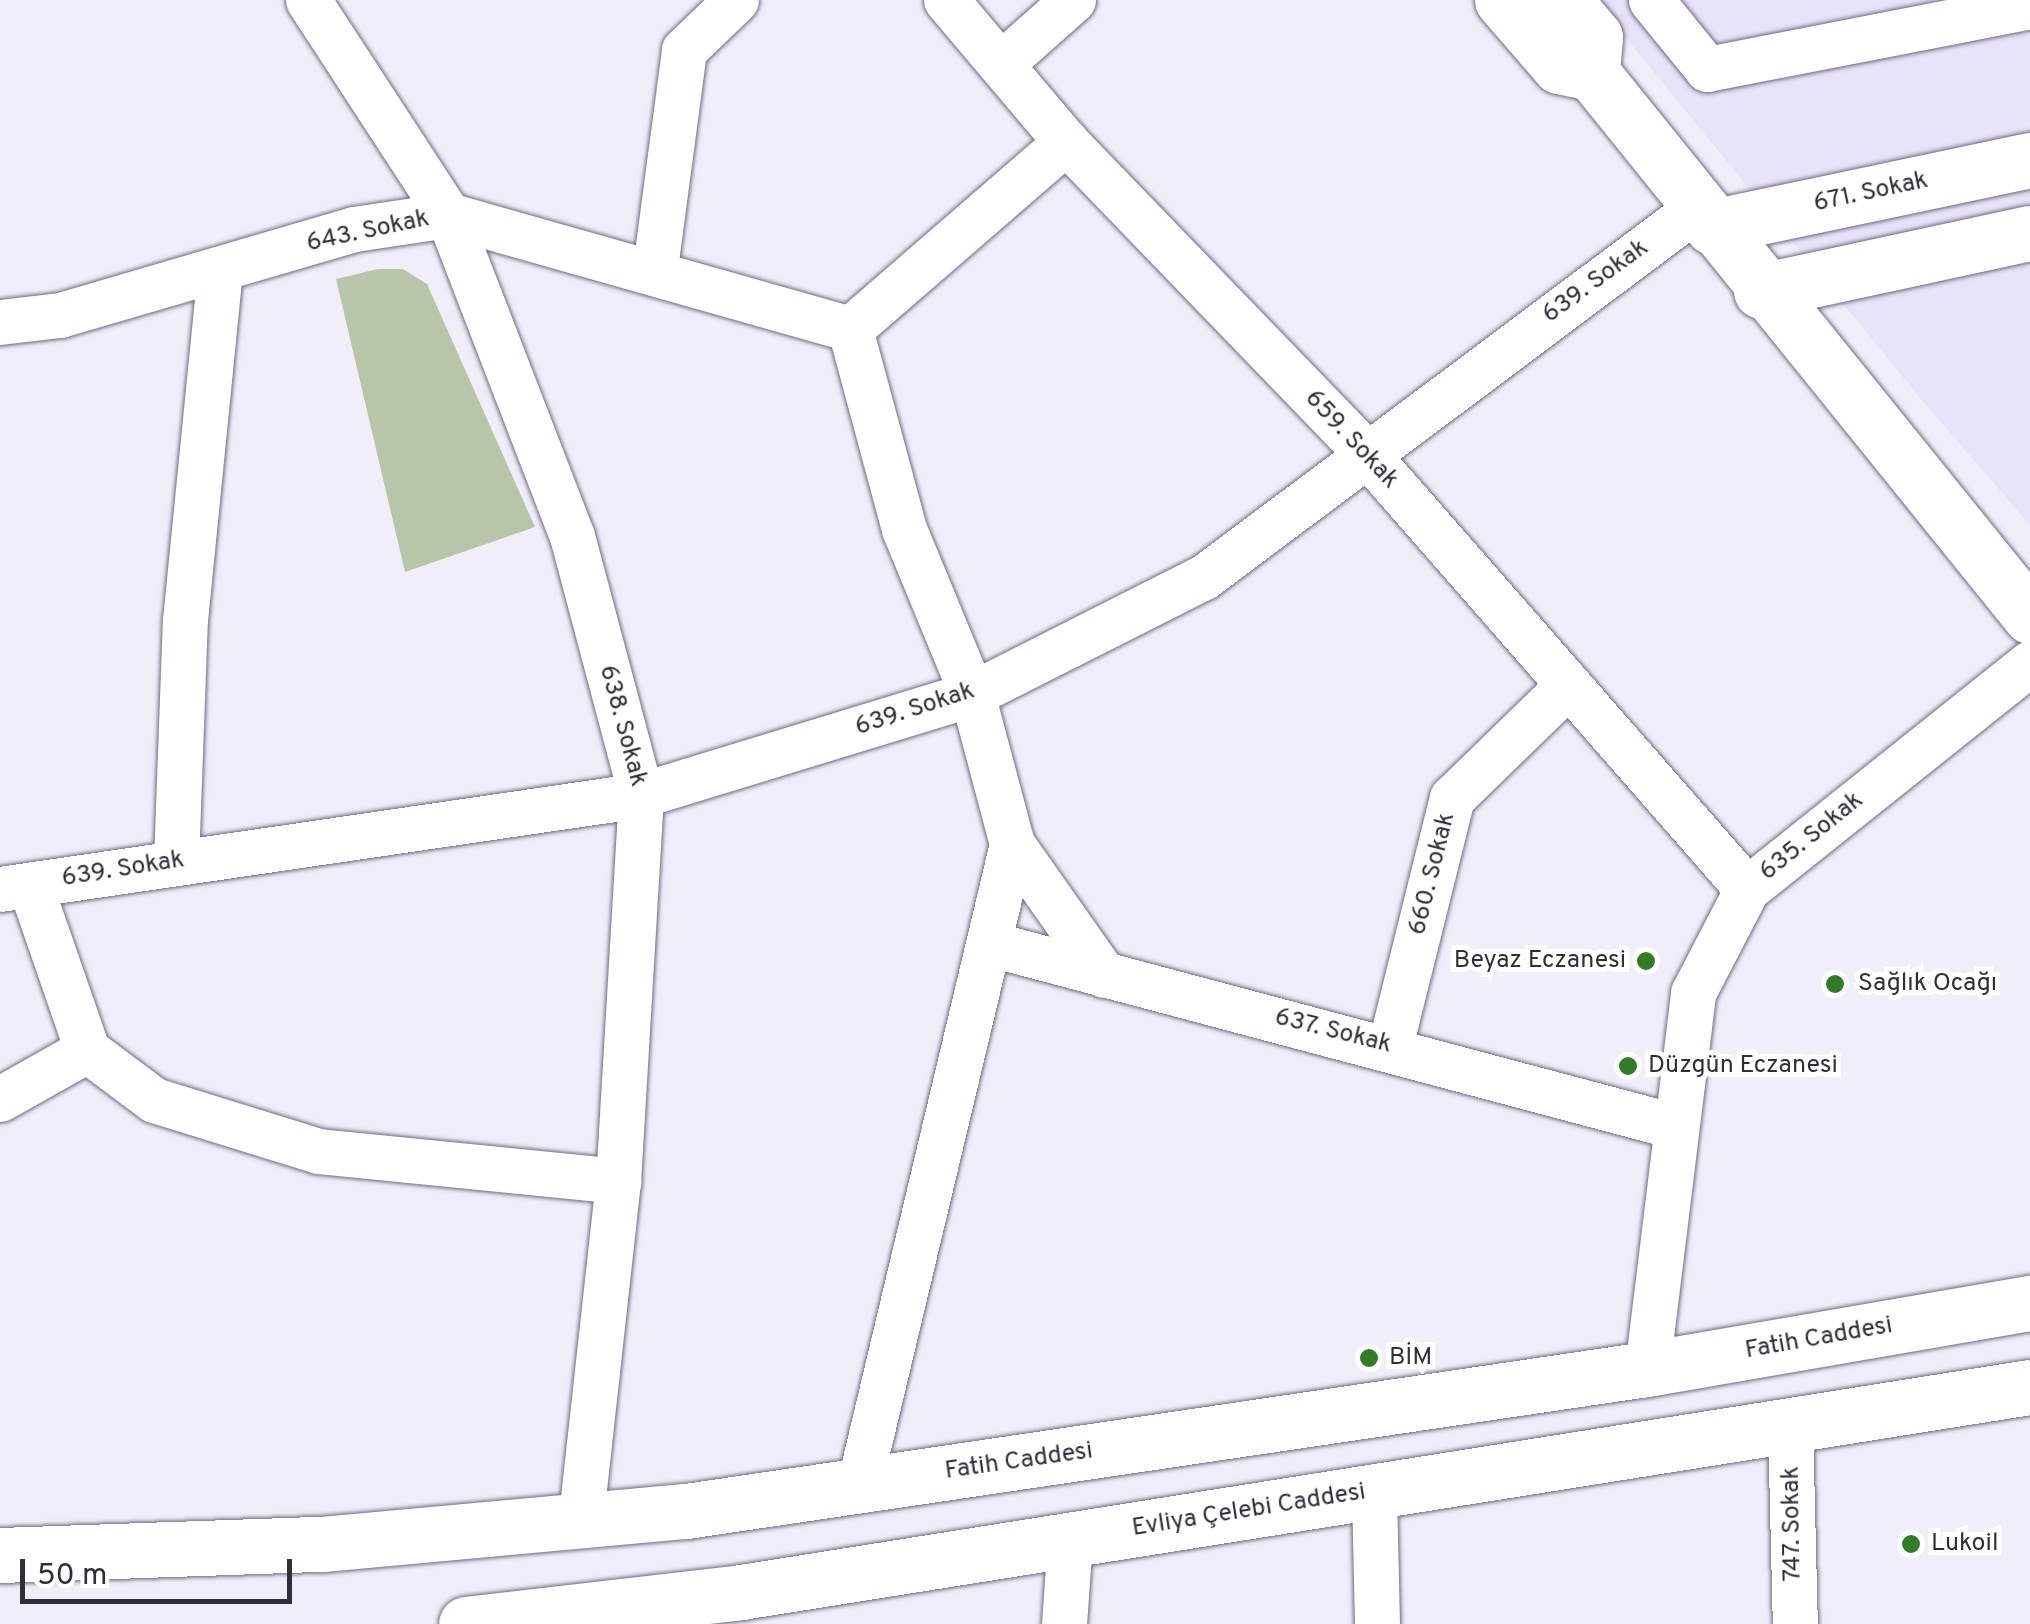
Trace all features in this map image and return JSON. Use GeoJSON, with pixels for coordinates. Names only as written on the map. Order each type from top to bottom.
{"type":"FeatureCollection","features":[{"type":"Feature","properties":{"kind":"main road"},"geometry":{"type":"LineString","coordinates":[[1502,0],[1559,66],[1592,74],[1761,291],[2030,616]]}},
{"type":"Feature","properties":{"kind":"main road"},"geometry":{"type":"LineString","coordinates":[[1564,0],[1595,37],[1592,74]]}},
{"type":"Feature","properties":{"kind":"main road","name":"671. Sokak"},"geometry":{"type":"LineString","coordinates":[[1704,217],[2030,160]]}},
{"type":"Feature","properties":{"kind":"main road"},"geometry":{"type":"LineString","coordinates":[[1761,291],[2030,233]]}},
{"type":"Feature","properties":{"kind":"main road","name":"Fatih Caddesi"},"geometry":{"type":"LineString","coordinates":[[0,1555],[322,1544],[860,1485],[1647,1369],[2030,1302]]}},
{"type":"Feature","properties":{"kind":"main road","name":"Evliya Çelebi Caddesi"},"geometry":{"type":"LineString","coordinates":[[466,1624],[741,1592],[2030,1387]]}},
{"type":"Feature","properties":{"kind":"street","name":"638. Sokak"},"geometry":{"type":"LineString","coordinates":[[308,0],[448,215],[572,536],[642,794],[618,1182],[581,1518]]}},
{"type":"Feature","properties":{"kind":"street"},"geometry":{"type":"LineString","coordinates":[[655,268],[684,50],[736,0]]}},
{"type":"Feature","properties":{"kind":"street","name":"659. Sokak"},"geometry":{"type":"LineString","coordinates":[[946,0],[1066,142],[1364,451],[1566,687],[1747,888]]}},
{"type":"Feature","properties":{"kind":"street"},"geometry":{"type":"LineString","coordinates":[[1002,63],[1073,0]]}},
{"type":"Feature","properties":{"kind":"street"},"geometry":{"type":"LineString","coordinates":[[1651,0],[1708,69],[2030,6]]}},
{"type":"Feature","properties":{"kind":"street"},"geometry":{"type":"LineString","coordinates":[[1066,142],[850,329],[904,529],[972,694],[1012,844],[1104,975]]}},
{"type":"Feature","properties":{"kind":"street","name":"643. Sokak"},"geometry":{"type":"LineString","coordinates":[[0,322],[60,316],[354,230],[448,215],[655,268],[850,329]]}},
{"type":"Feature","properties":{"kind":"street","name":"639. Sokak"},"geometry":{"type":"LineString","coordinates":[[15,888],[642,794],[972,694],[1204,577],[1364,451],[1704,217]]}},
{"type":"Feature","properties":{"kind":"street"},"geometry":{"type":"LineString","coordinates":[[176,862],[185,620],[220,270]]}},
{"type":"Feature","properties":{"kind":"street","name":"635. Sokak"},"geometry":{"type":"LineString","coordinates":[[1647,1369],[1693,992],[1747,888],[2030,664]]}},
{"type":"Feature","properties":{"kind":"street","name":"660. Sokak"},"geometry":{"type":"LineString","coordinates":[[1390,1046],[1452,798],[1566,687]]}},
{"type":"Feature","properties":{"kind":"street"},"geometry":{"type":"LineString","coordinates":[[860,1485],[1012,844]]}},
{"type":"Feature","properties":{"kind":"street"},"geometry":{"type":"LineString","coordinates":[[15,888],[87,1050],[154,1100],[319,1151],[618,1182]]}},
{"type":"Feature","properties":{"kind":"street","name":"637. Sokak"},"geometry":{"type":"LineString","coordinates":[[990,944],[1390,1046],[1674,1126]]}},
{"type":"Feature","properties":{"kind":"street"},"geometry":{"type":"LineString","coordinates":[[0,1099],[87,1050]]}},
{"type":"Feature","properties":{"kind":"street","name":"747. Sokak"},"geometry":{"type":"LineString","coordinates":[[1790,1425],[1795,1624]]}},
{"type":"Feature","properties":{"kind":"street"},"geometry":{"type":"LineString","coordinates":[[1374,1492],[1377,1624]]}},
{"type":"Feature","properties":{"kind":"street"},"geometry":{"type":"LineString","coordinates":[[1064,1624],[1070,1538]]}},
{"type":"Feature","properties":{"kind":"shaded area"},"geometry":{"type":"Polygon","coordinates":[[[1595,0],[2030,0],[2030,525],[1920,398],[1595,0]]]}},
{"type":"Feature","properties":{"kind":"green space"},"geometry":{"type":"Polygon","coordinates":[[[378,269],[403,269],[427,284],[535,527],[405,572],[336,279],[378,269]]]}},
{"type":"Feature","properties":{"kind":"place","name":"Beyaz Eczanesi"},"geometry":{"type":"Point","coordinates":[1646,961]}},
{"type":"Feature","properties":{"kind":"place","name":"Sağlık Ocağı"},"geometry":{"type":"Point","coordinates":[1835,984]}},
{"type":"Feature","properties":{"kind":"place","name":"Düzgün Eczanesi"},"geometry":{"type":"Point","coordinates":[1628,1066]}},
{"type":"Feature","properties":{"kind":"place","name":"BİM"},"geometry":{"type":"Point","coordinates":[1369,1358]}},
{"type":"Feature","properties":{"kind":"place","name":"Lukoil"},"geometry":{"type":"Point","coordinates":[1911,1544]}}]}
